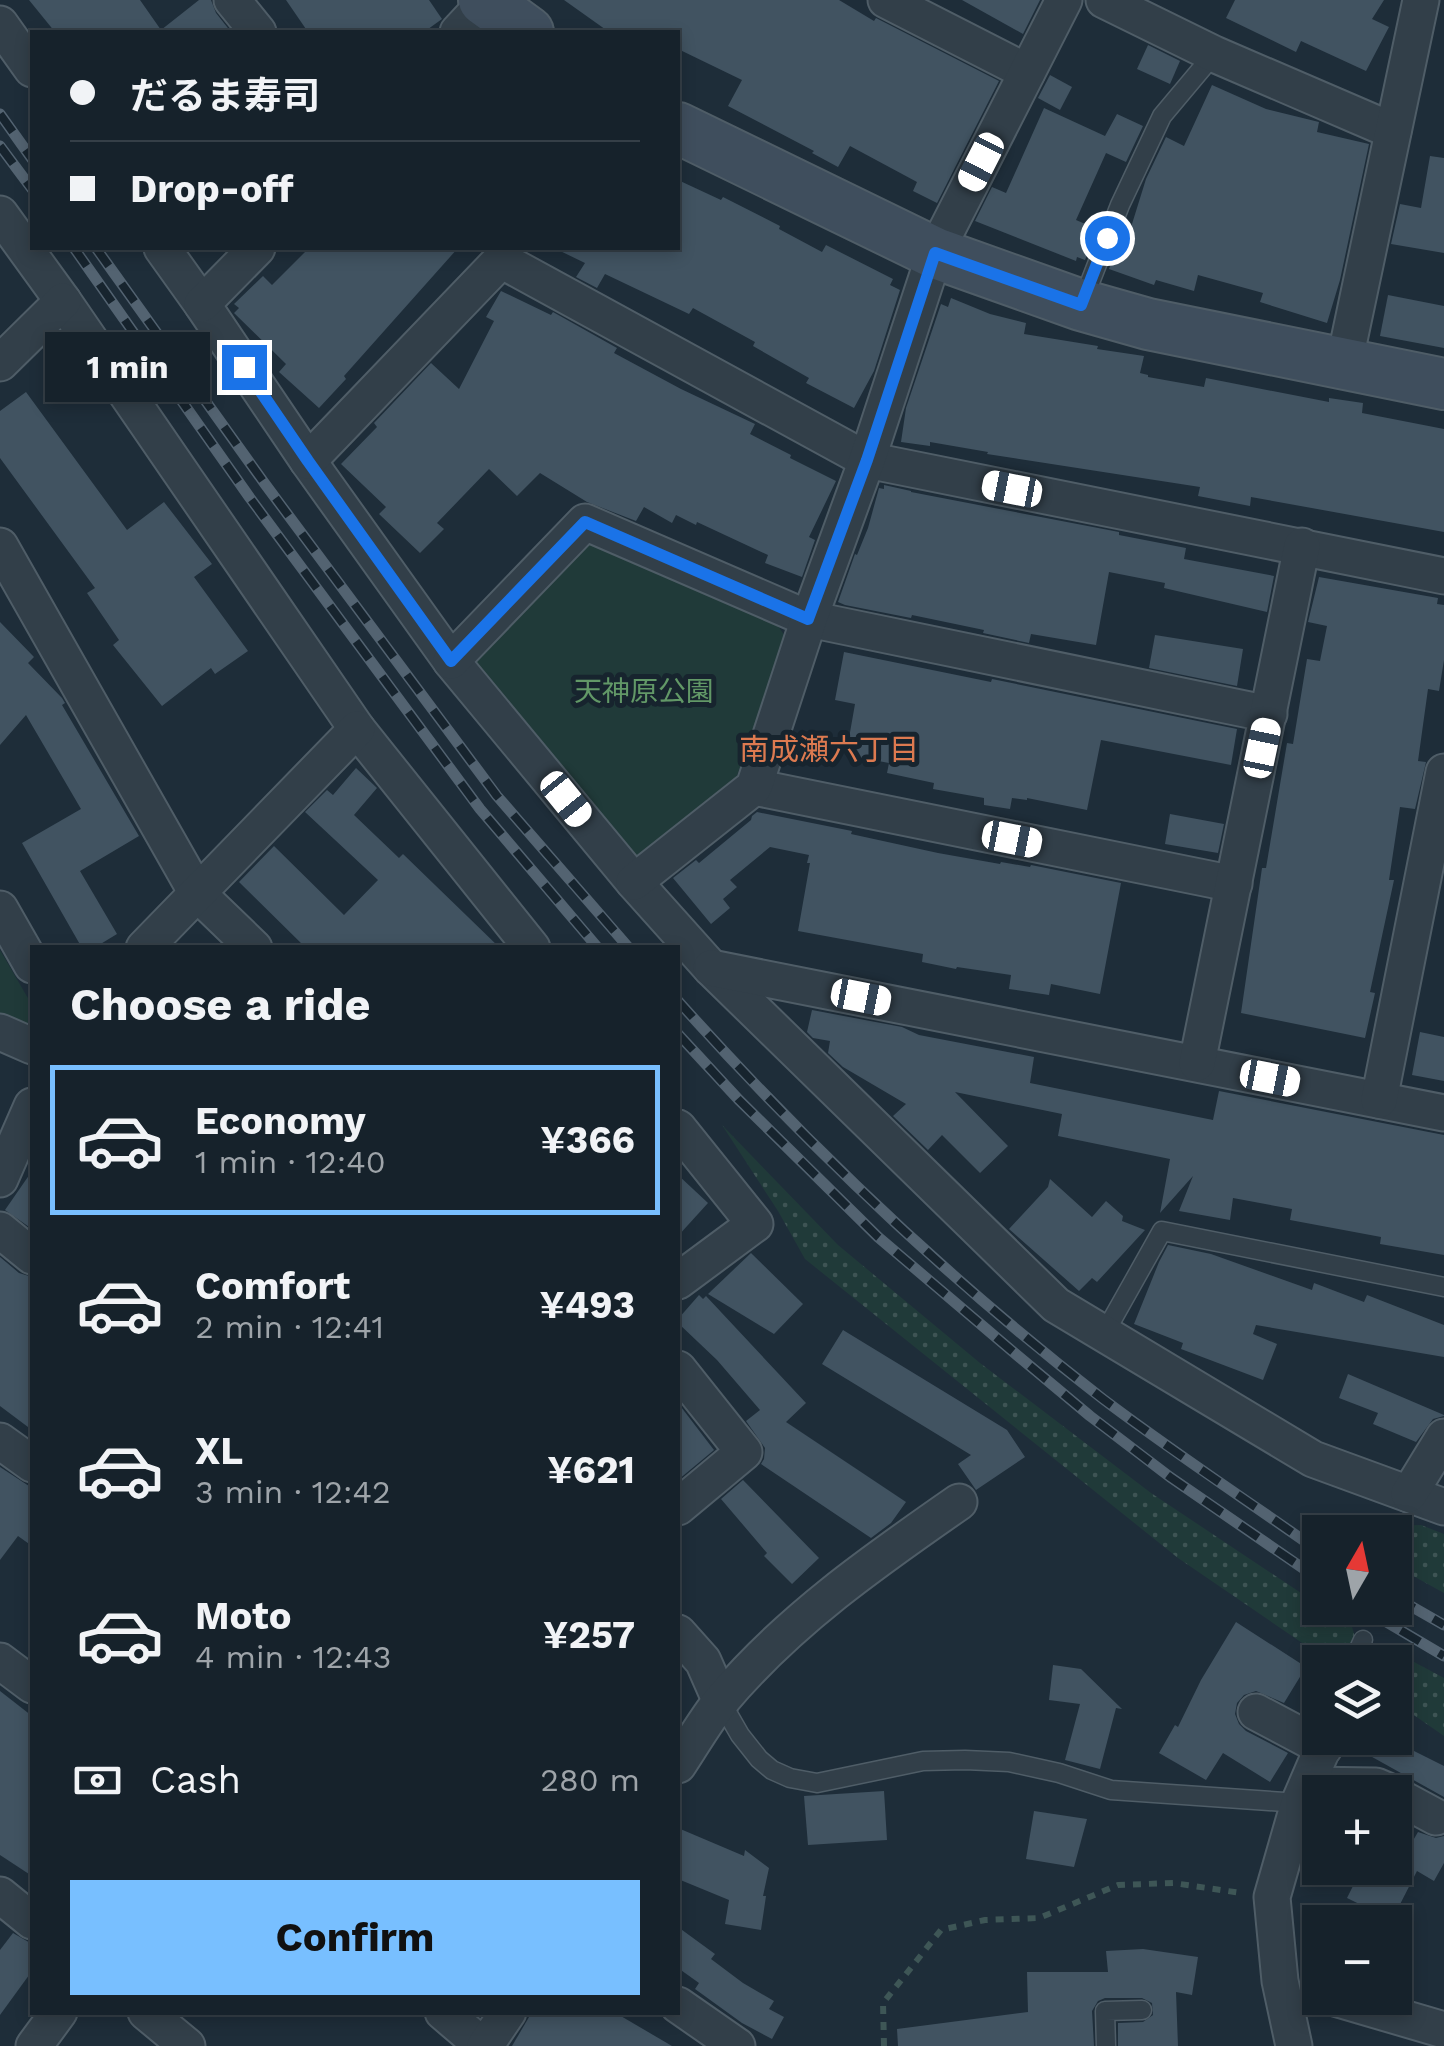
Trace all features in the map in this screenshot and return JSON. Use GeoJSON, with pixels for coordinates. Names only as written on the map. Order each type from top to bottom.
{"type":"FeatureCollection","features":[{"type":"Feature","properties":{"kind":"street"},"geometry":{"type":"LineString","coordinates":[[232,0],[256,30]]}},
{"type":"Feature","properties":{"kind":"street"},"geometry":{"type":"LineString","coordinates":[[886,0],[1027,72]]}},
{"type":"Feature","properties":{"kind":"street"},"geometry":{"type":"LineString","coordinates":[[634,882],[754,787],[935,253],[1064,0]]}},
{"type":"Feature","properties":{"kind":"street"},"geometry":{"type":"LineString","coordinates":[[1104,0],[1214,54],[1393,131]]}},
{"type":"Feature","properties":{"kind":"street"},"geometry":{"type":"LineString","coordinates":[[1344,364],[1421,0]]}},
{"type":"Feature","properties":{"kind":"street"},"geometry":{"type":"LineString","coordinates":[[476,12],[523,30]]}},
{"type":"Feature","properties":{"kind":"street"},"geometry":{"type":"LineString","coordinates":[[0,24],[30,66]]}},
{"type":"Feature","properties":{"kind":"street"},"geometry":{"type":"LineString","coordinates":[[680,129],[935,253],[1081,305],[1148,324],[1444,384]]}},
{"type":"Feature","properties":{"kind":"street"},"geometry":{"type":"LineString","coordinates":[[0,214],[64,300],[357,729],[530,945]]}},
{"type":"Feature","properties":{"kind":"street"},"geometry":{"type":"LineString","coordinates":[[163,250],[451,661],[634,882],[711,968],[1056,1305],[1313,1459],[1444,1507]]}},
{"type":"Feature","properties":{"kind":"street"},"geometry":{"type":"LineString","coordinates":[[202,304],[255,250]]}},
{"type":"Feature","properties":{"kind":"street"},"geometry":{"type":"LineString","coordinates":[[308,461],[501,260],[867,460],[1444,576]]}},
{"type":"Feature","properties":{"kind":"street"},"geometry":{"type":"LineString","coordinates":[[0,364],[64,300]]}},
{"type":"Feature","properties":{"kind":"street"},"geometry":{"type":"LineString","coordinates":[[451,661],[585,522],[808,619],[1269,714]]}},
{"type":"Feature","properties":{"kind":"street"},"geometry":{"type":"LineString","coordinates":[[0,546],[197,893],[251,945]]}},
{"type":"Feature","properties":{"kind":"street"},"geometry":{"type":"LineString","coordinates":[[1198,1064],[1302,546]]}},
{"type":"Feature","properties":{"kind":"street"},"geometry":{"type":"LineString","coordinates":[[147,945],[357,729]]}},
{"type":"Feature","properties":{"kind":"street"},"geometry":{"type":"LineString","coordinates":[[1379,1100],[1429,928],[1444,772]]}},
{"type":"Feature","properties":{"kind":"street"},"geometry":{"type":"LineString","coordinates":[[754,787],[1234,884]]}},
{"type":"Feature","properties":{"kind":"street"},"geometry":{"type":"LineString","coordinates":[[0,908],[30,961]]}},
{"type":"Feature","properties":{"kind":"street"},"geometry":{"type":"LineString","coordinates":[[711,968],[1444,1113]]}},
{"type":"Feature","properties":{"kind":"street"},"geometry":{"type":"LineString","coordinates":[[0,1032],[30,1045]]}},
{"type":"Feature","properties":{"kind":"street"},"geometry":{"type":"LineString","coordinates":[[0,1179],[30,1111]]}},
{"type":"Feature","properties":{"kind":"street"},"geometry":{"type":"LineString","coordinates":[[680,1130],[755,1224],[680,1280]]}},
{"type":"Feature","properties":{"kind":"street"},"geometry":{"type":"LineString","coordinates":[[0,1230],[30,1254]]}},
{"type":"Feature","properties":{"kind":"street"},"geometry":{"type":"LineString","coordinates":[[680,1372],[744,1452],[680,1505]]}},
{"type":"Feature","properties":{"kind":"street"},"geometry":{"type":"LineString","coordinates":[[1408,1494],[1444,1437]]}},
{"type":"Feature","properties":{"kind":"street"},"geometry":{"type":"LineString","coordinates":[[0,1441],[30,1463]]}},
{"type":"Feature","properties":{"kind":"street"},"geometry":{"type":"LineString","coordinates":[[680,1762],[720,1702],[794,1626],[871,1563],[959,1502]]}},
{"type":"Feature","properties":{"kind":"street"},"geometry":{"type":"LineString","coordinates":[[680,1635],[703,1661],[720,1702]]}},
{"type":"Feature","properties":{"kind":"street"},"geometry":{"type":"LineString","coordinates":[[0,1661],[30,1684]]}},
{"type":"Feature","properties":{"kind":"street"},"geometry":{"type":"LineString","coordinates":[[1256,1712],[1302,1733]]}},
{"type":"Feature","properties":{"kind":"street"},"geometry":{"type":"LineString","coordinates":[[1294,2046],[1280,1981],[1272,1897],[1302,1797]]}},
{"type":"Feature","properties":{"kind":"street"},"geometry":{"type":"LineString","coordinates":[[0,1896],[30,1919]]}},
{"type":"Feature","properties":{"kind":"street"},"geometry":{"type":"LineString","coordinates":[[1280,1981],[1302,1988]]}},
{"type":"Feature","properties":{"kind":"street"},"geometry":{"type":"LineString","coordinates":[[680,2006],[737,2046]]}},
{"type":"Feature","properties":{"kind":"street"},"geometry":{"type":"LineString","coordinates":[[34,2046],[56,2015]]}},
{"type":"Feature","properties":{"kind":"street"},"geometry":{"type":"LineString","coordinates":[[150,2015],[187,2046]]}},
{"type":"Feature","properties":{"kind":"street"},"geometry":{"type":"LineString","coordinates":[[447,2015],[484,2046],[506,2015]]}},
{"type":"Feature","properties":{"kind":"street"},"geometry":{"type":"LineString","coordinates":[[1393,2015],[1444,2030]]}},
{"type":"Feature","properties":{"kind":"lane"},"geometry":{"type":"LineString","coordinates":[[1081,305],[1120,205],[1162,116],[1214,54]]}},
{"type":"Feature","properties":{"kind":"lane"},"geometry":{"type":"LineString","coordinates":[[1104,1334],[1162,1231],[1444,1286]]}},
{"type":"Feature","properties":{"kind":"lane"},"geometry":{"type":"LineString","coordinates":[[1361,1645],[1363,1640]]}},
{"type":"Feature","properties":{"kind":"lane"},"geometry":{"type":"LineString","coordinates":[[720,1702],[759,1759],[772,1770],[817,1784],[923,1762],[979,1760],[1058,1773],[1111,1790],[1302,1794]]}},
{"type":"Feature","properties":{"kind":"lane"},"geometry":{"type":"LineString","coordinates":[[1106,2046],[1105,2012],[1142,2010]]}},
{"type":"Feature","properties":{"kind":"path"},"geometry":{"type":"LineString","coordinates":[[884,2046],[883,2003],[941,1930],[985,1920],[1039,1918],[1118,1885],[1174,1883],[1272,1897]]}},
{"type":"Feature","properties":{"kind":"green space","name":"天神原公園"},"geometry":{"type":"Polygon","coordinates":[[[589,540],[774,620],[787,639],[735,781],[632,860],[474,671],[482,647],[589,540]]]}},
{"type":"Feature","properties":{"kind":"green space"},"geometry":{"type":"Polygon","coordinates":[[[0,950],[30,1002],[30,1031],[0,1017],[0,950]]]}},
{"type":"Feature","properties":{"kind":"green space"},"geometry":{"type":"Polygon","coordinates":[[[722,1125],[838,1245],[980,1363],[1151,1493],[1302,1594],[1302,1625],[1352,1627],[1355,1637],[1350,1645],[1305,1645],[1178,1558],[805,1259],[722,1125]]]}},
{"type":"Feature","properties":{"kind":"green space"},"geometry":{"type":"Polygon","coordinates":[[[1412,1525],[1444,1534],[1444,1593],[1412,1575],[1412,1525]]]}},
{"type":"Feature","properties":{"kind":"green space"},"geometry":{"type":"Polygon","coordinates":[[[1412,1661],[1444,1678],[1444,1736],[1412,1714],[1412,1661]]]}},
{"type":"Feature","properties":{"kind":"building"},"geometry":{"type":"Polygon","coordinates":[[[29,0],[140,0],[161,30],[53,30],[29,0]]]}},
{"type":"Feature","properties":{"kind":"building"},"geometry":{"type":"Polygon","coordinates":[[[199,0],[211,0],[229,30],[161,30],[199,0]]]}},
{"type":"Feature","properties":{"kind":"building"},"geometry":{"type":"Polygon","coordinates":[[[286,0],[429,0],[442,19],[427,30],[307,30],[286,0]]]}},
{"type":"Feature","properties":{"kind":"building"},"geometry":{"type":"Polygon","coordinates":[[[564,0],[839,0],[999,81],[937,203],[913,191],[917,182],[850,146],[838,167],[728,106],[742,80],[680,50],[680,30],[606,30],[564,0]]]}},
{"type":"Feature","properties":{"kind":"building"},"geometry":{"type":"Polygon","coordinates":[[[962,0],[1040,0],[1023,34],[962,0]]]}},
{"type":"Feature","properties":{"kind":"building"},"geometry":{"type":"Polygon","coordinates":[[[1235,0],[1384,0],[1372,19],[1389,27],[1366,71],[1301,41],[1296,52],[1226,18],[1235,0]]]}},
{"type":"Feature","properties":{"kind":"building"},"geometry":{"type":"Polygon","coordinates":[[[1148,45],[1180,61],[1170,84],[1137,69],[1148,45]]]}},
{"type":"Feature","properties":{"kind":"building"},"geometry":{"type":"Polygon","coordinates":[[[1050,75],[1072,87],[1060,110],[1038,98],[1050,75]]]}},
{"type":"Feature","properties":{"kind":"building"},"geometry":{"type":"Polygon","coordinates":[[[1212,85],[1266,109],[1319,122],[1317,132],[1369,144],[1327,323],[1260,302],[1263,293],[1198,275],[1194,291],[1156,280],[1154,285],[1109,269],[1121,238],[1127,240],[1146,179],[1166,137],[1184,146],[1212,85]]]}},
{"type":"Feature","properties":{"kind":"building"},"geometry":{"type":"Polygon","coordinates":[[[1044,108],[1105,136],[1117,114],[1143,126],[1126,162],[1106,153],[1076,220],[1097,229],[1085,260],[1077,257],[1076,261],[975,221],[992,187],[1006,193],[1044,108]]]}},
{"type":"Feature","properties":{"kind":"building"},"geometry":{"type":"Polygon","coordinates":[[[1430,156],[1444,158],[1444,253],[1391,244],[1400,204],[1421,208],[1430,156]]]}},
{"type":"Feature","properties":{"kind":"building"},"geometry":{"type":"Polygon","coordinates":[[[680,181],[721,200],[723,197],[822,252],[826,245],[893,279],[890,285],[900,290],[874,371],[854,408],[806,383],[809,378],[753,346],[755,342],[693,308],[689,314],[605,274],[597,288],[576,277],[585,263],[558,250],[680,250],[680,181]]]}},
{"type":"Feature","properties":{"kind":"building"},"geometry":{"type":"Polygon","coordinates":[[[307,250],[456,250],[319,408],[279,372],[286,364],[234,313],[239,308],[234,304],[263,276],[272,285],[307,250]]]}},
{"type":"Feature","properties":{"kind":"building"},"geometry":{"type":"Polygon","coordinates":[[[501,291],[551,315],[553,312],[617,348],[614,353],[755,424],[750,434],[836,481],[809,537],[815,540],[802,577],[765,563],[768,555],[697,522],[696,525],[676,515],[672,523],[644,507],[636,521],[587,502],[540,473],[517,496],[489,469],[437,523],[444,529],[420,553],[379,514],[386,507],[341,464],[431,363],[459,389],[494,321],[486,317],[501,291]]]}},
{"type":"Feature","properties":{"kind":"building"},"geometry":{"type":"Polygon","coordinates":[[[1388,295],[1444,306],[1444,348],[1380,336],[1388,295]]]}},
{"type":"Feature","properties":{"kind":"building"},"geometry":{"type":"Polygon","coordinates":[[[951,298],[1026,323],[1024,334],[1144,356],[1140,373],[1148,377],[1204,387],[1206,378],[1329,402],[1329,398],[1363,403],[1362,413],[1444,429],[1444,532],[1251,497],[1250,506],[1198,496],[1200,487],[930,442],[930,446],[901,442],[906,408],[941,304],[948,307],[951,298]]]}},
{"type":"Feature","properties":{"kind":"building"},"geometry":{"type":"Polygon","coordinates":[[[26,392],[127,530],[164,502],[212,564],[194,577],[248,651],[215,674],[211,668],[162,706],[113,645],[119,640],[87,593],[95,588],[0,458],[0,411],[26,392]]]}},
{"type":"Feature","properties":{"kind":"building"},"geometry":{"type":"Polygon","coordinates":[[[884,485],[1119,532],[1186,548],[1184,559],[1274,576],[1267,612],[1164,588],[1165,583],[1109,572],[1096,645],[1031,634],[1029,643],[912,615],[911,618],[845,605],[838,602],[868,528],[879,488],[884,489],[884,485]]]}},
{"type":"Feature","properties":{"kind":"building"},"geometry":{"type":"Polygon","coordinates":[[[1319,577],[1438,598],[1437,604],[1444,605],[1444,660],[1439,691],[1428,689],[1418,761],[1426,762],[1415,809],[1400,807],[1389,880],[1394,880],[1370,992],[1375,993],[1365,1038],[1241,1013],[1262,868],[1266,868],[1287,743],[1293,744],[1307,659],[1320,661],[1327,626],[1308,622],[1319,577]]]}},
{"type":"Feature","properties":{"kind":"building"},"geometry":{"type":"Polygon","coordinates":[[[0,622],[34,657],[28,663],[62,698],[62,705],[139,836],[80,871],[117,934],[99,945],[80,945],[22,843],[81,809],[26,715],[0,745],[0,622]]]}},
{"type":"Feature","properties":{"kind":"building"},"geometry":{"type":"Polygon","coordinates":[[[1155,635],[1243,649],[1237,686],[1149,668],[1155,635]]]}},
{"type":"Feature","properties":{"kind":"building"},"geometry":{"type":"Polygon","coordinates":[[[844,652],[1237,729],[1231,765],[1101,740],[1087,810],[1027,798],[1012,798],[1010,809],[984,805],[984,798],[933,789],[934,783],[887,773],[889,763],[846,755],[855,704],[835,700],[844,652]]]}},
{"type":"Feature","properties":{"kind":"building"},"geometry":{"type":"Polygon","coordinates":[[[356,768],[377,788],[354,815],[399,858],[403,854],[497,945],[303,945],[239,882],[274,846],[344,915],[378,880],[305,812],[327,790],[333,795],[356,768]]]}},
{"type":"Feature","properties":{"kind":"building"},"geometry":{"type":"Polygon","coordinates":[[[757,812],[938,853],[1031,865],[1121,883],[1100,994],[1051,984],[1049,995],[1009,989],[1011,975],[922,962],[923,954],[798,931],[809,855],[770,847],[730,880],[737,887],[723,899],[730,908],[711,924],[673,878],[696,860],[699,863],[757,812]]]}},
{"type":"Feature","properties":{"kind":"building"},"geometry":{"type":"Polygon","coordinates":[[[1170,814],[1224,824],[1218,853],[1165,844],[1170,814]]]}},
{"type":"Feature","properties":{"kind":"building"},"geometry":{"type":"Polygon","coordinates":[[[812,1010],[1034,1057],[1030,1083],[1213,1120],[1219,1091],[1444,1135],[1444,1255],[1380,1244],[1381,1237],[1290,1220],[1292,1209],[1233,1198],[1230,1220],[1179,1211],[1193,1176],[1160,1213],[1170,1159],[1058,1136],[1062,1114],[955,1092],[1008,1146],[980,1173],[942,1135],[928,1150],[893,1116],[906,1104],[843,1067],[828,1053],[830,1041],[813,1038],[807,1032],[812,1010]]]}},
{"type":"Feature","properties":{"kind":"building"},"geometry":{"type":"Polygon","coordinates":[[[1420,1032],[1444,1037],[1444,1081],[1412,1075],[1420,1032]]]}},
{"type":"Feature","properties":{"kind":"building"},"geometry":{"type":"Polygon","coordinates":[[[30,1174],[30,1228],[5,1210],[30,1174]]]}},
{"type":"Feature","properties":{"kind":"building"},"geometry":{"type":"Polygon","coordinates":[[[680,1177],[708,1203],[680,1234],[680,1177]]]}},
{"type":"Feature","properties":{"kind":"building"},"geometry":{"type":"Polygon","coordinates":[[[1050,1179],[1092,1217],[1106,1201],[1123,1216],[1122,1221],[1145,1230],[1097,1282],[1092,1278],[1079,1291],[1009,1229],[1048,1187],[1050,1179]]]}},
{"type":"Feature","properties":{"kind":"building"},"geometry":{"type":"Polygon","coordinates":[[[1168,1245],[1211,1254],[1312,1290],[1314,1283],[1364,1302],[1367,1295],[1444,1325],[1444,1357],[1256,1325],[1253,1334],[1277,1344],[1263,1380],[1181,1349],[1183,1343],[1134,1324],[1168,1245]]]}},
{"type":"Feature","properties":{"kind":"building"},"geometry":{"type":"Polygon","coordinates":[[[751,1253],[803,1304],[774,1334],[708,1294],[751,1253]]]}},
{"type":"Feature","properties":{"kind":"building"},"geometry":{"type":"Polygon","coordinates":[[[0,1257],[19,1273],[30,1276],[30,1428],[0,1406],[0,1257]]]}},
{"type":"Feature","properties":{"kind":"building"},"geometry":{"type":"Polygon","coordinates":[[[699,1295],[703,1299],[706,1296],[806,1403],[786,1422],[906,1502],[891,1523],[871,1538],[761,1464],[765,1448],[746,1421],[760,1410],[680,1325],[680,1317],[699,1295]]]}},
{"type":"Feature","properties":{"kind":"building"},"geometry":{"type":"Polygon","coordinates":[[[843,1330],[1007,1430],[1025,1457],[976,1490],[958,1464],[971,1455],[822,1364],[843,1330]]]}},
{"type":"Feature","properties":{"kind":"building"},"geometry":{"type":"Polygon","coordinates":[[[1348,1374],[1444,1416],[1433,1419],[1416,1442],[1373,1424],[1378,1413],[1339,1398],[1348,1374]]]}},
{"type":"Feature","properties":{"kind":"building"},"geometry":{"type":"Polygon","coordinates":[[[680,1406],[714,1450],[680,1478],[680,1406]]]}},
{"type":"Feature","properties":{"kind":"building"},"geometry":{"type":"Polygon","coordinates":[[[0,1467],[30,1487],[30,1545],[18,1536],[0,1560],[0,1467]]]}},
{"type":"Feature","properties":{"kind":"building"},"geometry":{"type":"Polygon","coordinates":[[[743,1480],[819,1558],[792,1584],[764,1556],[767,1553],[721,1499],[743,1480]]]}},
{"type":"Feature","properties":{"kind":"building"},"geometry":{"type":"Polygon","coordinates":[[[1236,1622],[1302,1664],[1302,1674],[1284,1703],[1256,1691],[1244,1695],[1237,1703],[1235,1714],[1246,1731],[1288,1753],[1270,1782],[1223,1753],[1206,1780],[1159,1753],[1175,1725],[1178,1727],[1236,1622]]]}},
{"type":"Feature","properties":{"kind":"building"},"geometry":{"type":"Polygon","coordinates":[[[1053,1665],[1081,1669],[1122,1709],[1116,1708],[1100,1769],[1065,1760],[1080,1704],[1049,1700],[1053,1665]]]}},
{"type":"Feature","properties":{"kind":"building"},"geometry":{"type":"Polygon","coordinates":[[[0,1691],[30,1714],[30,1875],[0,1855],[0,1691]]]}},
{"type":"Feature","properties":{"kind":"building"},"geometry":{"type":"Polygon","coordinates":[[[1412,1750],[1444,1766],[1444,1797],[1412,1779],[1412,1775],[1404,1775],[1369,1755],[1412,1755],[1412,1750]]]}},
{"type":"Feature","properties":{"kind":"building"},"geometry":{"type":"Polygon","coordinates":[[[884,1791],[887,1840],[808,1845],[804,1796],[884,1791]]]}},
{"type":"Feature","properties":{"kind":"building"},"geometry":{"type":"Polygon","coordinates":[[[1034,1811],[1087,1819],[1074,1867],[1026,1859],[1034,1811]]]}},
{"type":"Feature","properties":{"kind":"building"},"geometry":{"type":"Polygon","coordinates":[[[680,1829],[744,1856],[745,1850],[769,1868],[761,1930],[725,1924],[729,1900],[680,1880],[680,1829]]]}},
{"type":"Feature","properties":{"kind":"building"},"geometry":{"type":"Polygon","coordinates":[[[1418,1832],[1436,1838],[1444,1836],[1444,1863],[1434,1881],[1417,1871],[1412,1881],[1412,1842],[1418,1832]]]}},
{"type":"Feature","properties":{"kind":"building"},"geometry":{"type":"Polygon","coordinates":[[[1354,1885],[1410,1885],[1400,1905],[1361,1905],[1347,1898],[1354,1885]]]}},
{"type":"Feature","properties":{"kind":"building"},"geometry":{"type":"Polygon","coordinates":[[[680,1928],[715,1954],[711,1959],[774,2001],[769,2009],[784,2017],[772,2039],[695,1989],[699,1983],[680,1969],[680,1928]]]}},
{"type":"Feature","properties":{"kind":"building"},"geometry":{"type":"Polygon","coordinates":[[[13,1933],[30,1943],[30,1974],[0,2015],[0,1950],[13,1933]]]}},
{"type":"Feature","properties":{"kind":"building"},"geometry":{"type":"Polygon","coordinates":[[[1143,1949],[1198,1957],[1192,1995],[1176,1992],[1178,2046],[1118,2046],[1118,2023],[1143,2022],[1153,2015],[1152,2003],[1142,1998],[1105,1998],[1092,2011],[1094,2046],[898,2046],[897,2029],[1028,2012],[1027,1972],[1108,1972],[1106,1951],[1143,1949]]]}},
{"type":"Feature","properties":{"kind":"building"},"geometry":{"type":"Polygon","coordinates":[[[530,2015],[619,2015],[672,2046],[512,2046],[530,2015]]]}},
{"type":"Feature","properties":{"kind":"railway"},"geometry":{"type":"LineString","coordinates":[[0,114],[30,156]]}},
{"type":"Feature","properties":{"kind":"railway"},"geometry":{"type":"LineString","coordinates":[[0,146],[30,186]]}},
{"type":"Feature","properties":{"kind":"railway"},"geometry":{"type":"LineString","coordinates":[[75,250],[250,498],[480,809],[595,945]]}},
{"type":"Feature","properties":{"kind":"railway"},"geometry":{"type":"LineString","coordinates":[[97,250],[497,796],[626,945]]}},
{"type":"Feature","properties":{"kind":"railway"},"geometry":{"type":"LineString","coordinates":[[680,1003],[829,1159],[990,1307],[1129,1419],[1302,1539]]}},
{"type":"Feature","properties":{"kind":"railway"},"geometry":{"type":"LineString","coordinates":[[680,1036],[878,1237],[1090,1416],[1170,1477],[1302,1568]]}},
{"type":"Feature","properties":{"kind":"railway"},"geometry":{"type":"LineString","coordinates":[[1412,1607],[1444,1625]]}},
{"type":"Feature","properties":{"kind":"railway"},"geometry":{"type":"LineString","coordinates":[[1392,1625],[1444,1656]]}},
{"type":"Feature","properties":{"kind":"district","name":"南成瀬六丁目"},"geometry":{"type":"Point","coordinates":[829,749]}},
{"type":"Feature","properties":{"kind":"route"},"geometry":{"type":"LineString","coordinates":[[244,367],[451,661],[585,522],[808,619],[867,460],[935,253],[1081,305],[1107,238]]}}]}
